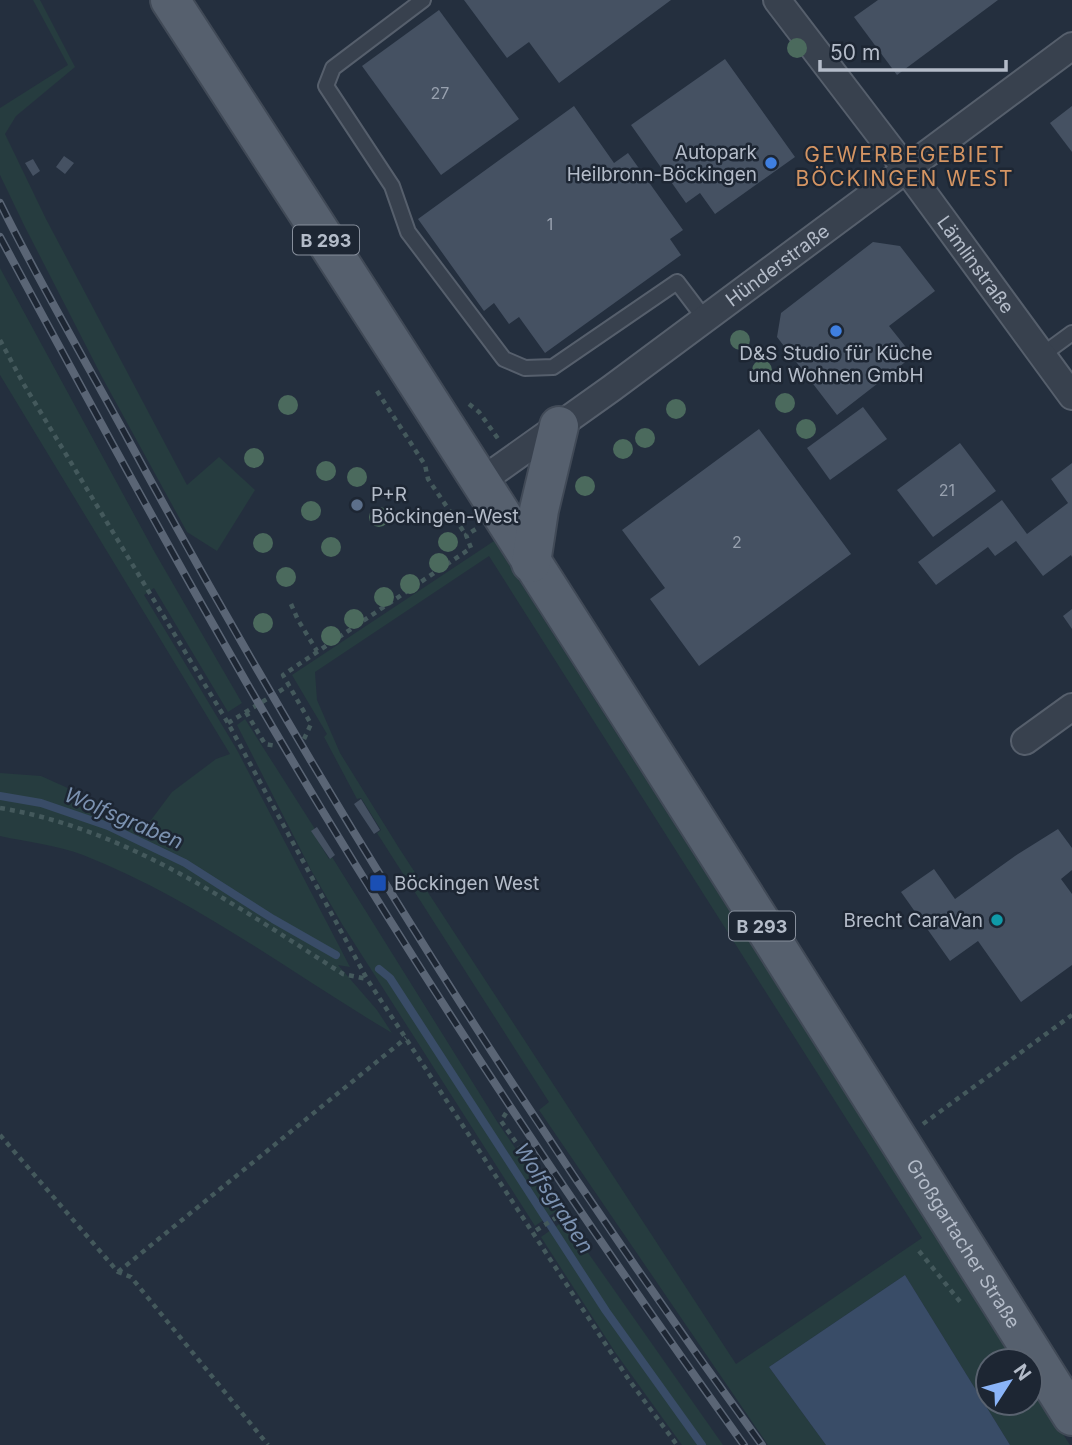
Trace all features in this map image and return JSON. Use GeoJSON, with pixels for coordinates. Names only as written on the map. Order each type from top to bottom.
{"type":"FeatureCollection","features":[{"type":"Feature","properties":{"kind":"main road","name":"B 293"},"geometry":{"type":"LineString","coordinates":[[170,0],[371,310],[900,1142]]}},
{"type":"Feature","properties":{"kind":"main road"},"geometry":{"type":"LineString","coordinates":[[531,564],[539,510],[559,426]]}},
{"type":"Feature","properties":{"kind":"main road","name":"Großgartacher Straße"},"geometry":{"type":"LineString","coordinates":[[900,1142],[1072,1416]]}},
{"type":"Feature","properties":{"kind":"street","name":"Lämlinstraße"},"geometry":{"type":"LineString","coordinates":[[777,0],[906,169],[1072,397]]}},
{"type":"Feature","properties":{"kind":"street","name":"Hünderstraße"},"geometry":{"type":"LineString","coordinates":[[480,482],[705,319],[1072,46]]}},
{"type":"Feature","properties":{"kind":"street"},"geometry":{"type":"LineString","coordinates":[[1025,741],[1072,707]]}},
{"type":"Feature","properties":{"kind":"lane"},"geometry":{"type":"LineString","coordinates":[[423,0],[333,68],[326,86],[392,186],[408,232],[504,359],[525,368],[553,367],[677,282],[705,319]]}},
{"type":"Feature","properties":{"kind":"lane"},"geometry":{"type":"LineString","coordinates":[[1042,355],[1072,333]]}},
{"type":"Feature","properties":{"kind":"path"},"geometry":{"type":"LineString","coordinates":[[0,340],[23,383],[228,723],[367,979],[629,1380],[677,1445]]}},
{"type":"Feature","properties":{"kind":"path"},"geometry":{"type":"LineString","coordinates":[[377,391],[425,465],[428,479],[466,535]]}},
{"type":"Feature","properties":{"kind":"path"},"geometry":{"type":"LineString","coordinates":[[304,739],[311,724],[283,675],[471,548]]}},
{"type":"Feature","properties":{"kind":"path"},"geometry":{"type":"LineString","coordinates":[[291,604],[317,651]]}},
{"type":"Feature","properties":{"kind":"path"},"geometry":{"type":"LineString","coordinates":[[228,723],[288,686]]}},
{"type":"Feature","properties":{"kind":"path"},"geometry":{"type":"LineString","coordinates":[[246,712],[265,744],[276,746]]}},
{"type":"Feature","properties":{"kind":"path"},"geometry":{"type":"LineString","coordinates":[[0,808],[30,813],[104,837],[174,869],[343,974],[367,979]]}},
{"type":"Feature","properties":{"kind":"path"},"geometry":{"type":"LineString","coordinates":[[900,1142],[1072,1014]]}},
{"type":"Feature","properties":{"kind":"path"},"geometry":{"type":"LineString","coordinates":[[118,1272],[406,1038]]}},
{"type":"Feature","properties":{"kind":"path"},"geometry":{"type":"LineString","coordinates":[[506,1113],[501,1121],[565,1212],[532,1233]]}},
{"type":"Feature","properties":{"kind":"path"},"geometry":{"type":"LineString","coordinates":[[0,1135],[118,1272],[131,1277],[268,1445]]}},
{"type":"Feature","properties":{"kind":"green space"},"geometry":{"type":"Polygon","coordinates":[[[33,0],[40,0],[75,67],[16,116],[5,134],[46,219],[187,485],[219,457],[255,490],[217,551],[187,532],[102,377],[0,175],[0,108],[68,65],[33,0]]]}},
{"type":"Feature","properties":{"kind":"green space"},"geometry":{"type":"Polygon","coordinates":[[[0,268],[154,551],[242,703],[228,712],[154,588],[144,595],[237,750],[350,967],[338,965],[377,1010],[392,1033],[164,893],[83,855],[0,836],[0,773],[41,776],[148,824],[172,792],[216,759],[230,754],[0,375],[0,268]]]}},
{"type":"Feature","properties":{"kind":"green space"},"geometry":{"type":"Polygon","coordinates":[[[494,541],[1007,1347],[974,1347],[974,1387],[905,1275],[769,1367],[826,1445],[768,1445],[539,1110],[549,1102],[377,833],[381,830],[361,798],[357,799],[324,737],[327,734],[292,675],[494,541]],[[489,556],[315,672],[317,700],[340,753],[399,848],[736,1364],[922,1238],[489,556]]]}},
{"type":"Feature","properties":{"kind":"green space"},"geometry":{"type":"Polygon","coordinates":[[[245,719],[315,829],[312,831],[329,859],[332,857],[498,1123],[558,1210],[535,1226],[342,924],[311,870],[237,725],[245,719]]]}},
{"type":"Feature","properties":{"kind":"green space"},"geometry":{"type":"Polygon","coordinates":[[[565,1220],[723,1445],[682,1445],[615,1352],[541,1237],[565,1220]]]}},
{"type":"Feature","properties":{"kind":"green space"},"geometry":{"type":"Polygon","coordinates":[[[1044,1405],[1070,1445],[1010,1445],[993,1417],[1044,1417],[1044,1405]]]}},
{"type":"Feature","properties":{"kind":"water"},"geometry":{"type":"Polygon","coordinates":[[[905,1275],[974,1387],[974,1417],[993,1417],[1010,1445],[826,1445],[769,1367],[905,1275]]]}},
{"type":"Feature","properties":{"kind":"building"},"geometry":{"type":"Polygon","coordinates":[[[464,0],[671,0],[559,83],[529,42],[507,58],[464,0]]]}},
{"type":"Feature","properties":{"kind":"building"},"geometry":{"type":"Polygon","coordinates":[[[878,0],[998,0],[897,75],[854,17],[878,0]]]}},
{"type":"Feature","properties":{"kind":"building"},"geometry":{"type":"Polygon","coordinates":[[[439,10],[519,119],[441,175],[362,66],[439,10]]]}},
{"type":"Feature","properties":{"kind":"building"},"geometry":{"type":"Polygon","coordinates":[[[725,59],[795,157],[715,214],[700,193],[686,203],[631,125],[725,59]]]}},
{"type":"Feature","properties":{"kind":"building"},"geometry":{"type":"Polygon","coordinates":[[[574,106],[614,163],[628,153],[683,230],[670,239],[681,255],[545,353],[519,317],[509,324],[494,303],[484,311],[418,219],[574,106]]]}},
{"type":"Feature","properties":{"kind":"building"},"geometry":{"type":"Polygon","coordinates":[[[1072,106],[1072,152],[1050,123],[1072,106]]]}},
{"type":"Feature","properties":{"kind":"building"},"geometry":{"type":"Polygon","coordinates":[[[64,156],[74,163],[65,174],[56,167],[64,156]]]}},
{"type":"Feature","properties":{"kind":"building"},"geometry":{"type":"Polygon","coordinates":[[[33,159],[40,171],[33,176],[25,163],[33,159]]]}},
{"type":"Feature","properties":{"kind":"building"},"geometry":{"type":"Polygon","coordinates":[[[873,242],[900,246],[935,291],[889,326],[913,356],[837,415],[777,337],[781,313],[873,242]]]}},
{"type":"Feature","properties":{"kind":"building"},"geometry":{"type":"Polygon","coordinates":[[[863,407],[887,439],[830,480],[807,448],[863,407]]]}},
{"type":"Feature","properties":{"kind":"building"},"geometry":{"type":"Polygon","coordinates":[[[759,429],[851,554],[699,666],[650,599],[665,588],[622,530],[759,429]]]}},
{"type":"Feature","properties":{"kind":"building"},"geometry":{"type":"Polygon","coordinates":[[[960,443],[996,491],[933,537],[897,490],[960,443]]]}},
{"type":"Feature","properties":{"kind":"building"},"geometry":{"type":"Polygon","coordinates":[[[1072,463],[1072,557],[1071,555],[1043,576],[1016,541],[995,556],[988,547],[936,585],[918,562],[1002,500],[1027,534],[1068,503],[1051,479],[1072,463]]]}},
{"type":"Feature","properties":{"kind":"building"},"geometry":{"type":"Polygon","coordinates":[[[1072,609],[1072,629],[1063,616],[1072,609]]]}},
{"type":"Feature","properties":{"kind":"building"},"geometry":{"type":"Polygon","coordinates":[[[361,799],[380,830],[374,834],[354,804],[361,799]]]}},
{"type":"Feature","properties":{"kind":"building"},"geometry":{"type":"Polygon","coordinates":[[[317,827],[335,855],[330,859],[311,831],[317,827]]]}},
{"type":"Feature","properties":{"kind":"building","name":"Brecht CaraVan"},"geometry":{"type":"Polygon","coordinates":[[[1058,829],[1072,848],[1072,870],[1061,879],[1072,894],[1072,965],[1021,1002],[978,941],[950,961],[901,892],[934,869],[955,899],[1058,829]]]}},
{"type":"Feature","properties":{"kind":"waterway","name":"Wolfsgraben"},"geometry":{"type":"LineString","coordinates":[[0,796],[41,803],[108,826],[185,863],[336,955]]}},
{"type":"Feature","properties":{"kind":"waterway","name":"Wolfsgraben"},"geometry":{"type":"LineString","coordinates":[[379,969],[390,978],[606,1311],[702,1445]]}},
{"type":"Feature","properties":{"kind":"railway"},"geometry":{"type":"LineString","coordinates":[[0,203],[201,571],[351,827],[429,953],[591,1202],[762,1445]]}},
{"type":"Feature","properties":{"kind":"railway"},"geometry":{"type":"LineString","coordinates":[[0,237],[199,600],[282,744],[375,896],[528,1134],[744,1445]]}},
{"type":"Feature","properties":{"kind":"place","name":"Autopark Heilbronn-Böckingen"},"geometry":{"type":"Point","coordinates":[771,163]}},
{"type":"Feature","properties":{"kind":"place","name":"D&S Studio für Küche und Wohnen GmbH"},"geometry":{"type":"Point","coordinates":[836,331]}},
{"type":"Feature","properties":{"kind":"place","name":"P+R Böckingen-West"},"geometry":{"type":"Point","coordinates":[357,505]}},
{"type":"Feature","properties":{"kind":"place","name":"Böckingen West"},"geometry":{"type":"Point","coordinates":[378,883]}},
{"type":"Feature","properties":{"kind":"place","name":"Brecht CaraVan"},"geometry":{"type":"Point","coordinates":[997,920]}},
{"type":"Feature","properties":{"kind":"district","name":"GEWERBEGEBIET BÖCKINGEN WEST"},"geometry":{"type":"Point","coordinates":[905,166]}}]}
